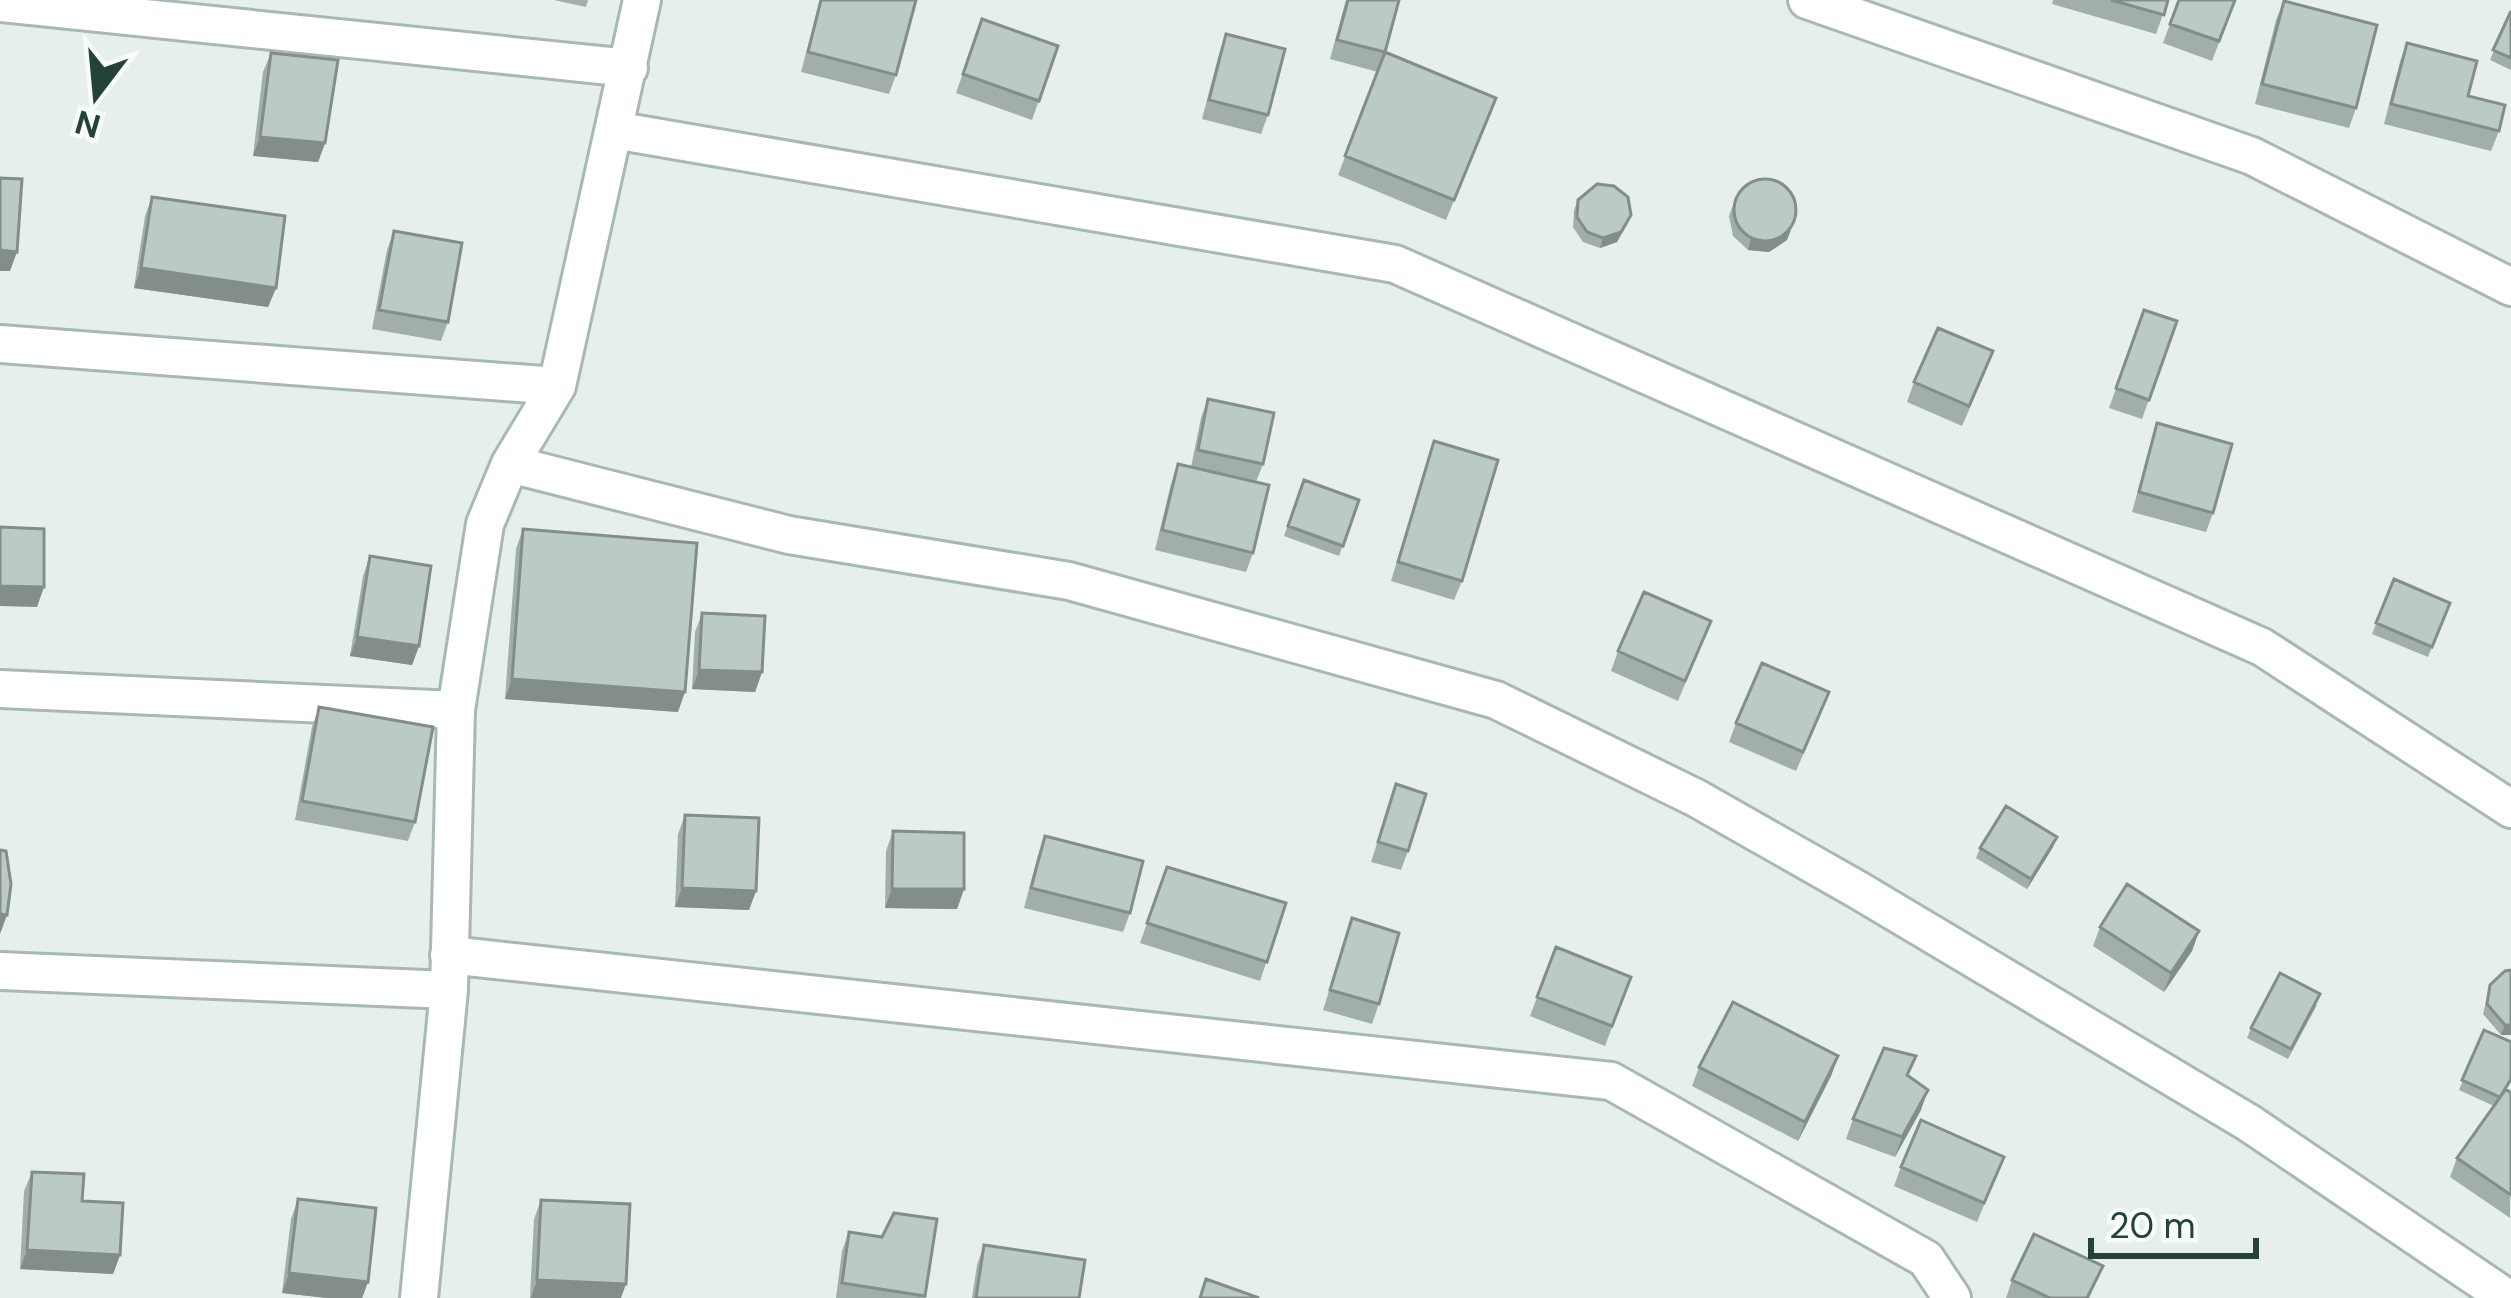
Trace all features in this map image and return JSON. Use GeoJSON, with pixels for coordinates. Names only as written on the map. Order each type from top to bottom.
{"type":"FeatureCollection","features":[{"type":"Feature","properties":{"kind":"street"},"geometry":{"type":"LineString","coordinates":[[419,1298],[449,972],[456,710],[484,524],[510,464],[557,386],[642,0]]}},
{"type":"Feature","properties":{"kind":"street"},"geometry":{"type":"LineString","coordinates":[[1808,0],[2252,156],[2511,287]]}},
{"type":"Feature","properties":{"kind":"street"},"geometry":{"type":"LineString","coordinates":[[0,3],[629,68]]}},
{"type":"Feature","properties":{"kind":"street"},"geometry":{"type":"LineString","coordinates":[[614,130],[1395,264],[2262,647],[2511,809]]}},
{"type":"Feature","properties":{"kind":"street"},"geometry":{"type":"LineString","coordinates":[[0,344],[557,386]]}},
{"type":"Feature","properties":{"kind":"street"},"geometry":{"type":"LineString","coordinates":[[510,464],[789,535],[1069,581],[1496,700],[1696,798],[1858,890],[2248,1123],[2507,1298]]}},
{"type":"Feature","properties":{"kind":"street"},"geometry":{"type":"LineString","coordinates":[[0,689],[456,710]]}},
{"type":"Feature","properties":{"kind":"street"},"geometry":{"type":"LineString","coordinates":[[0,971],[449,972],[1611,1081],[1926,1258],[1952,1298]]}},
{"type":"Feature","properties":{"kind":"building"},"geometry":{"type":"Polygon","coordinates":[[[821,0],[916,0],[896,75],[808,52],[821,0]]]}},
{"type":"Feature","properties":{"kind":"building"},"geometry":{"type":"Polygon","coordinates":[[[1348,0],[1399,0],[1385,52],[1337,40],[1348,0]]]}},
{"type":"Feature","properties":{"kind":"building"},"geometry":{"type":"Polygon","coordinates":[[[2111,0],[2168,0],[2164,15],[2111,0]]]}},
{"type":"Feature","properties":{"kind":"building"},"geometry":{"type":"Polygon","coordinates":[[[2179,0],[2235,0],[2219,41],[2170,24],[2179,0]]]}},
{"type":"Feature","properties":{"kind":"building"},"geometry":{"type":"Polygon","coordinates":[[[2284,1],[2377,25],[2356,108],[2262,84],[2284,1]]]}},
{"type":"Feature","properties":{"kind":"building"},"geometry":{"type":"Polygon","coordinates":[[[2511,11],[2511,58],[2493,50],[2511,11]]]}},
{"type":"Feature","properties":{"kind":"building"},"geometry":{"type":"Polygon","coordinates":[[[982,19],[1058,46],[1039,101],[963,74],[982,19]]]}},
{"type":"Feature","properties":{"kind":"building"},"geometry":{"type":"Polygon","coordinates":[[[1226,34],[1285,49],[1268,115],[1209,100],[1226,34]]]}},
{"type":"Feature","properties":{"kind":"building"},"geometry":{"type":"Polygon","coordinates":[[[2407,43],[2477,61],[2468,96],[2505,105],[2499,131],[2391,104],[2407,43]]]}},
{"type":"Feature","properties":{"kind":"building"},"geometry":{"type":"Polygon","coordinates":[[[1385,52],[1496,98],[1454,200],[1345,156],[1385,52]]]}},
{"type":"Feature","properties":{"kind":"building"},"geometry":{"type":"Polygon","coordinates":[[[271,53],[338,60],[325,143],[260,137],[271,53]]]}},
{"type":"Feature","properties":{"kind":"building"},"geometry":{"type":"Polygon","coordinates":[[[0,178],[22,179],[17,252],[0,250],[0,178]]]}},
{"type":"Feature","properties":{"kind":"building"},"geometry":{"type":"Polygon","coordinates":[[[1765,179],[1787,188],[1796,210],[1787,232],[1765,241],[1743,232],[1734,210],[1743,188],[1765,179]]]}},
{"type":"Feature","properties":{"kind":"building"},"geometry":{"type":"Polygon","coordinates":[[[1597,184],[1614,186],[1628,197],[1631,215],[1621,232],[1603,238],[1587,232],[1577,217],[1578,200],[1597,184]]]}},
{"type":"Feature","properties":{"kind":"building"},"geometry":{"type":"Polygon","coordinates":[[[152,197],[285,216],[276,288],[141,268],[152,197]]]}},
{"type":"Feature","properties":{"kind":"building"},"geometry":{"type":"Polygon","coordinates":[[[394,231],[462,243],[448,322],[379,310],[394,231]]]}},
{"type":"Feature","properties":{"kind":"building"},"geometry":{"type":"Polygon","coordinates":[[[2144,310],[2177,321],[2149,400],[2116,388],[2144,310]]]}},
{"type":"Feature","properties":{"kind":"building"},"geometry":{"type":"Polygon","coordinates":[[[1938,328],[1993,351],[1969,406],[1914,382],[1938,328]]]}},
{"type":"Feature","properties":{"kind":"building"},"geometry":{"type":"Polygon","coordinates":[[[1208,399],[1274,413],[1263,464],[1198,450],[1208,399]]]}},
{"type":"Feature","properties":{"kind":"building"},"geometry":{"type":"Polygon","coordinates":[[[2157,423],[2232,444],[2213,513],[2139,492],[2157,423]]]}},
{"type":"Feature","properties":{"kind":"building"},"geometry":{"type":"Polygon","coordinates":[[[1434,441],[1498,460],[1462,581],[1398,562],[1434,441]]]}},
{"type":"Feature","properties":{"kind":"building"},"geometry":{"type":"Polygon","coordinates":[[[1178,464],[1269,485],[1253,553],[1162,530],[1178,464]]]}},
{"type":"Feature","properties":{"kind":"building"},"geometry":{"type":"Polygon","coordinates":[[[1304,480],[1359,500],[1343,546],[1288,526],[1304,480]]]}},
{"type":"Feature","properties":{"kind":"building"},"geometry":{"type":"Polygon","coordinates":[[[0,527],[44,529],[44,587],[0,586],[0,527]]]}},
{"type":"Feature","properties":{"kind":"building"},"geometry":{"type":"Polygon","coordinates":[[[523,529],[697,543],[685,692],[512,679],[523,529]]]}},
{"type":"Feature","properties":{"kind":"building"},"geometry":{"type":"Polygon","coordinates":[[[370,556],[431,566],[419,646],[357,637],[370,556]]]}},
{"type":"Feature","properties":{"kind":"building"},"geometry":{"type":"Polygon","coordinates":[[[2394,579],[2450,603],[2432,647],[2376,623],[2394,579]]]}},
{"type":"Feature","properties":{"kind":"building"},"geometry":{"type":"Polygon","coordinates":[[[1644,592],[1711,621],[1685,681],[1618,651],[1644,592]]]}},
{"type":"Feature","properties":{"kind":"building"},"geometry":{"type":"Polygon","coordinates":[[[702,613],[765,616],[762,672],[699,670],[702,613]]]}},
{"type":"Feature","properties":{"kind":"building"},"geometry":{"type":"Polygon","coordinates":[[[1762,663],[1829,692],[1803,752],[1736,723],[1762,663]]]}},
{"type":"Feature","properties":{"kind":"building"},"geometry":{"type":"Polygon","coordinates":[[[319,707],[433,727],[415,822],[302,801],[319,707]]]}},
{"type":"Feature","properties":{"kind":"building"},"geometry":{"type":"Polygon","coordinates":[[[1396,784],[1426,794],[1408,851],[1378,842],[1396,784]]]}},
{"type":"Feature","properties":{"kind":"building"},"geometry":{"type":"Polygon","coordinates":[[[2006,806],[2057,837],[2031,879],[1980,848],[2006,806]]]}},
{"type":"Feature","properties":{"kind":"building"},"geometry":{"type":"Polygon","coordinates":[[[685,815],[759,818],[756,891],[682,888],[685,815]]]}},
{"type":"Feature","properties":{"kind":"building"},"geometry":{"type":"Polygon","coordinates":[[[893,831],[964,833],[964,889],[892,889],[893,831]]]}},
{"type":"Feature","properties":{"kind":"building"},"geometry":{"type":"Polygon","coordinates":[[[1045,836],[1143,861],[1130,913],[1031,888],[1045,836]]]}},
{"type":"Feature","properties":{"kind":"building"},"geometry":{"type":"Polygon","coordinates":[[[0,850],[6,851],[11,884],[7,915],[0,914],[0,850]]]}},
{"type":"Feature","properties":{"kind":"building"},"geometry":{"type":"Polygon","coordinates":[[[1167,867],[1286,903],[1267,962],[1147,923],[1167,867]]]}},
{"type":"Feature","properties":{"kind":"building"},"geometry":{"type":"Polygon","coordinates":[[[2127,884],[2199,931],[2171,973],[2100,927],[2127,884]]]}},
{"type":"Feature","properties":{"kind":"building"},"geometry":{"type":"Polygon","coordinates":[[[1352,918],[1399,933],[1379,1004],[1330,990],[1352,918]]]}},
{"type":"Feature","properties":{"kind":"building"},"geometry":{"type":"Polygon","coordinates":[[[1556,947],[1631,977],[1612,1026],[1537,997],[1556,947]]]}},
{"type":"Feature","properties":{"kind":"building"},"geometry":{"type":"Polygon","coordinates":[[[2511,970],[2511,1025],[2505,1025],[2487,1004],[2490,985],[2511,970]]]}},
{"type":"Feature","properties":{"kind":"building"},"geometry":{"type":"Polygon","coordinates":[[[2280,973],[2320,994],[2291,1049],[2251,1028],[2280,973]]]}},
{"type":"Feature","properties":{"kind":"building"},"geometry":{"type":"Polygon","coordinates":[[[1733,1002],[1838,1056],[1805,1122],[1699,1067],[1733,1002]]]}},
{"type":"Feature","properties":{"kind":"building"},"geometry":{"type":"Polygon","coordinates":[[[2484,1030],[2511,1042],[2511,1079],[2500,1097],[2462,1080],[2484,1030]]]}},
{"type":"Feature","properties":{"kind":"building"},"geometry":{"type":"Polygon","coordinates":[[[1884,1048],[1916,1056],[1907,1075],[1928,1090],[1902,1137],[1853,1119],[1884,1048]]]}},
{"type":"Feature","properties":{"kind":"building"},"geometry":{"type":"Polygon","coordinates":[[[2506,1089],[2511,1093],[2511,1195],[2457,1158],[2506,1089]]]}},
{"type":"Feature","properties":{"kind":"building"},"geometry":{"type":"Polygon","coordinates":[[[1921,1120],[2004,1157],[1984,1203],[1901,1167],[1921,1120]]]}},
{"type":"Feature","properties":{"kind":"building"},"geometry":{"type":"Polygon","coordinates":[[[32,1172],[84,1174],[82,1201],[123,1203],[120,1255],[27,1250],[32,1172]]]}},
{"type":"Feature","properties":{"kind":"building"},"geometry":{"type":"Polygon","coordinates":[[[298,1199],[376,1208],[368,1282],[289,1273],[298,1199]]]}},
{"type":"Feature","properties":{"kind":"building"},"geometry":{"type":"Polygon","coordinates":[[[541,1200],[630,1204],[626,1284],[537,1280],[541,1200]]]}},
{"type":"Feature","properties":{"kind":"building"},"geometry":{"type":"Polygon","coordinates":[[[894,1213],[937,1219],[925,1296],[842,1283],[849,1232],[882,1237],[894,1213]]]}},
{"type":"Feature","properties":{"kind":"building"},"geometry":{"type":"Polygon","coordinates":[[[2034,1234],[2103,1266],[2087,1298],[2050,1298],[2012,1280],[2034,1234]]]}},
{"type":"Feature","properties":{"kind":"building"},"geometry":{"type":"Polygon","coordinates":[[[984,1245],[1085,1260],[1079,1298],[976,1298],[984,1245]]]}},
{"type":"Feature","properties":{"kind":"building"},"geometry":{"type":"Polygon","coordinates":[[[1206,1279],[1259,1298],[1200,1298],[1206,1279]]]}}]}
